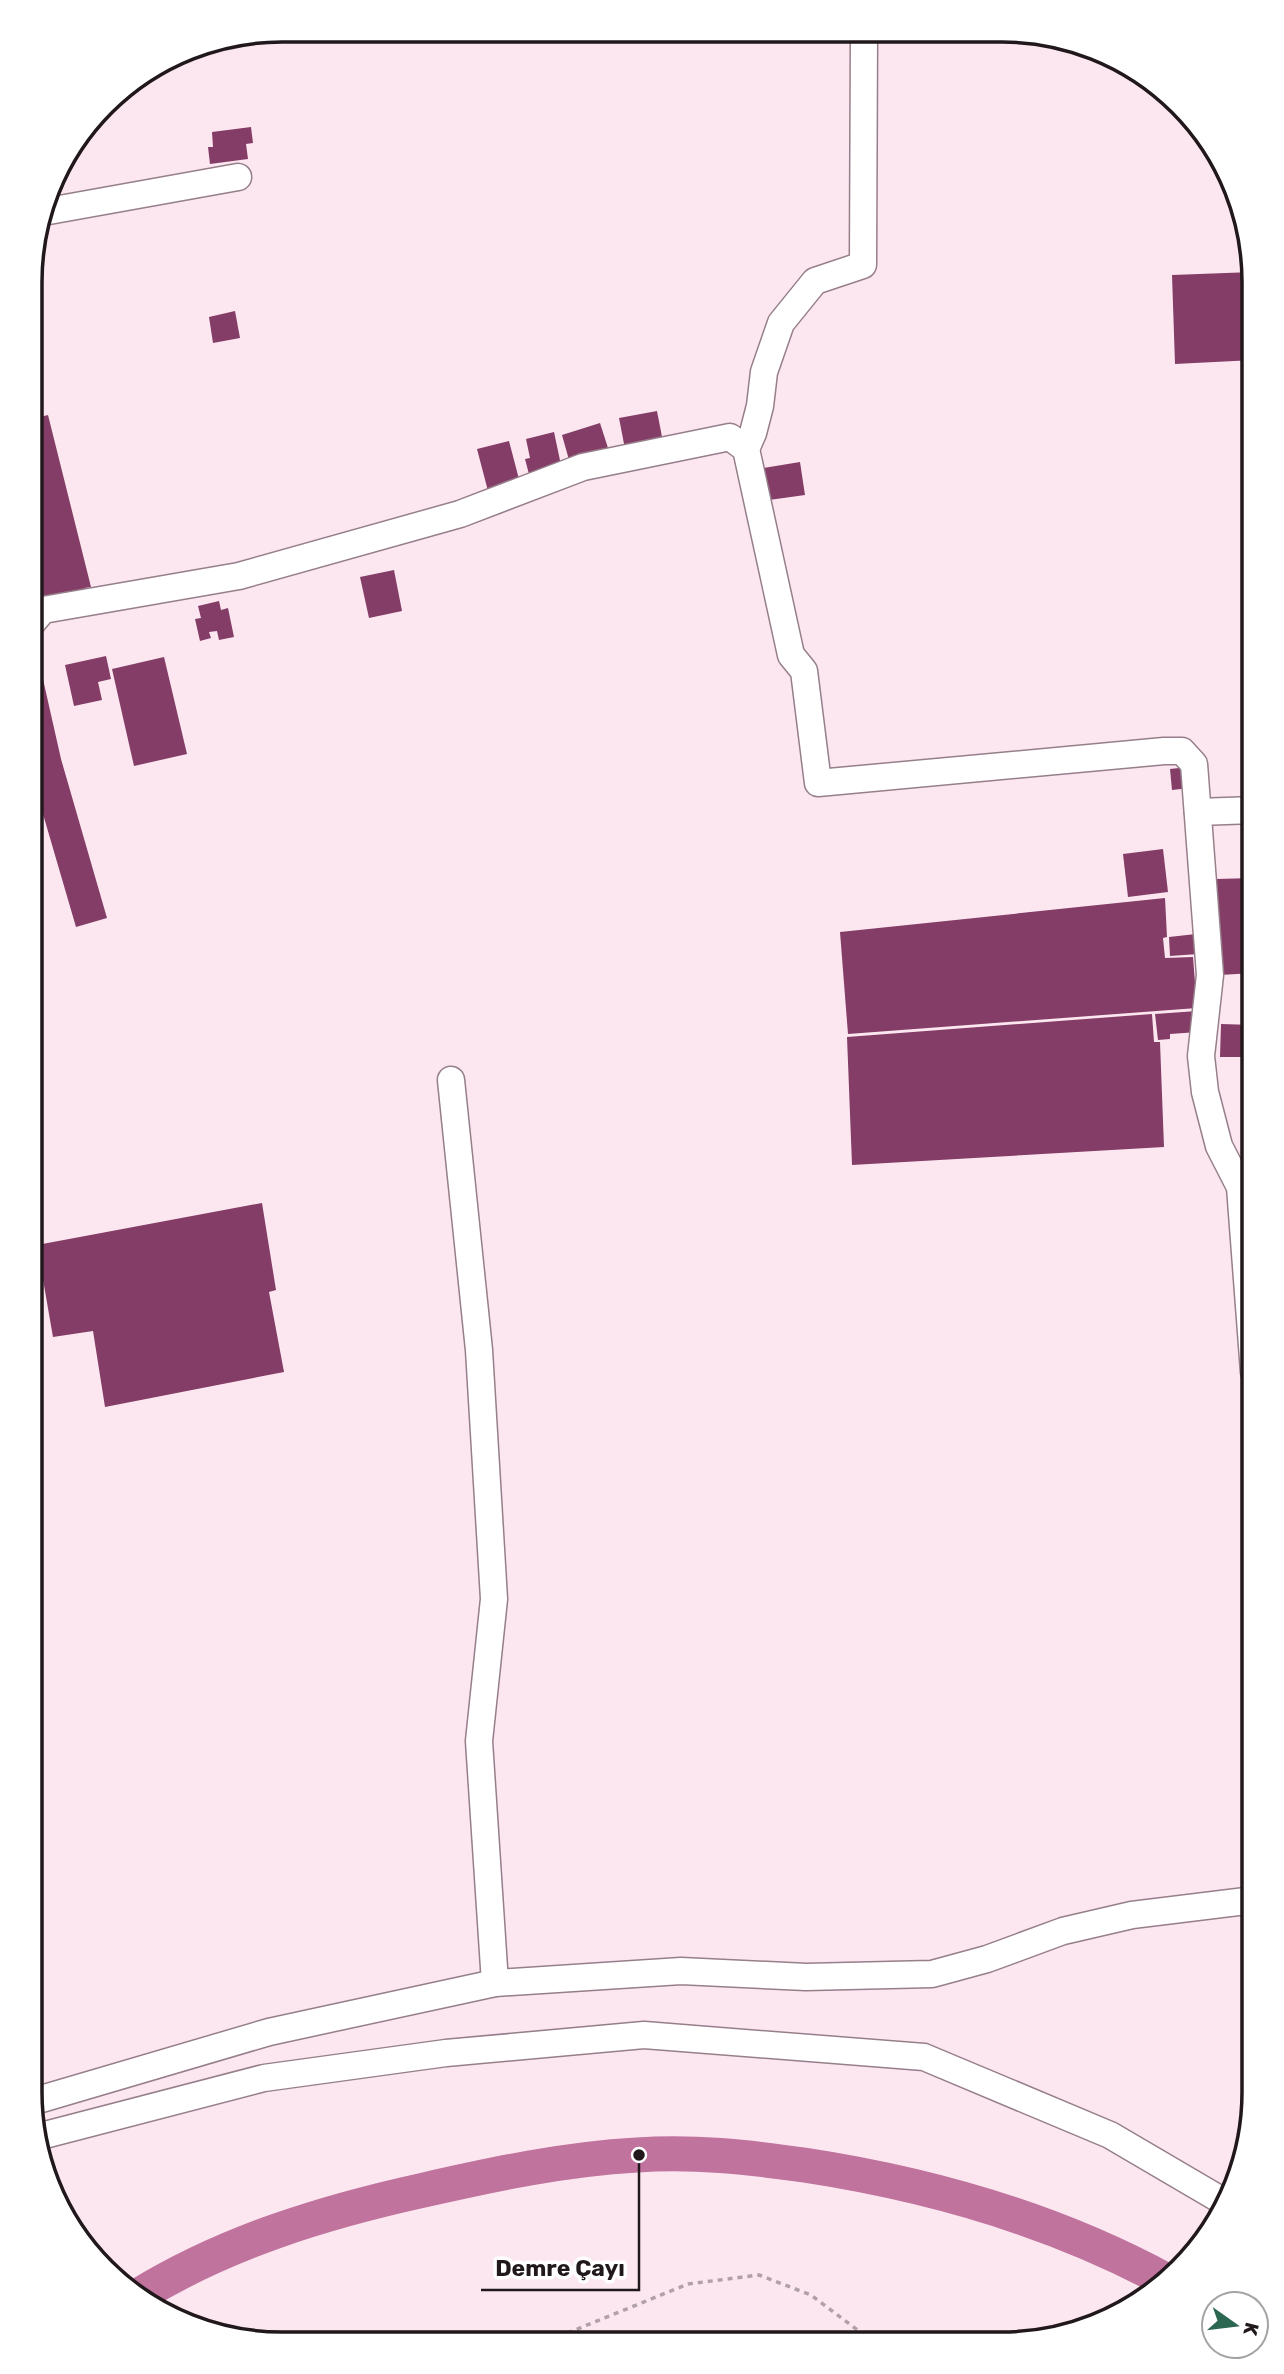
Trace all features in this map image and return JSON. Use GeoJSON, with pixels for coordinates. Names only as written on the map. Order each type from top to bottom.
{"type":"FeatureCollection","features":[{"type":"Feature","properties":{"kind":"street"},"geometry":{"type":"LineString","coordinates":[[864,42],[863,265],[815,281],[781,323],[764,372],[760,406],[746,449],[791,655],[804,671],[818,783],[1182,751],[1194,764],[1210,975],[1203,1068],[1208,1105],[1219,1146],[1240,1187],[1241,1207]]}},
{"type":"Feature","properties":{"kind":"street"},"geometry":{"type":"LineString","coordinates":[[53,210],[238,177]]}},
{"type":"Feature","properties":{"kind":"street"},"geometry":{"type":"LineString","coordinates":[[42,611],[239,576],[460,514],[583,467],[730,437],[746,449]]}},
{"type":"Feature","properties":{"kind":"street"},"geometry":{"type":"LineString","coordinates":[[1198,812],[1242,810]]}},
{"type":"Feature","properties":{"kind":"street"},"geometry":{"type":"LineString","coordinates":[[451,1080],[479,1350],[494,1599],[479,1741],[495,1983]]}},
{"type":"Feature","properties":{"kind":"street"},"geometry":{"type":"LineString","coordinates":[[42,2099],[270,2032],[495,1983],[681,1971],[806,1977],[932,1973],[987,1959],[1063,1931],[1132,1915],[1241,1902]]}},
{"type":"Feature","properties":{"kind":"street"},"geometry":{"type":"LineString","coordinates":[[46,2135],[264,2078],[446,2053],[644,2035],[924,2057],[1110,2134],[1217,2198]]}},
{"type":"Feature","properties":{"kind":"path"},"geometry":{"type":"LineString","coordinates":[[570,2332],[688,2284],[759,2275],[811,2295],[860,2332]]}},
{"type":"Feature","properties":{"kind":"building"},"geometry":{"type":"Polygon","coordinates":[[[251,127],[253,143],[246,144],[248,159],[210,164],[208,147],[213,147],[212,132],[251,127]]]}},
{"type":"Feature","properties":{"kind":"building"},"geometry":{"type":"Polygon","coordinates":[[[1241,272],[1242,361],[1175,364],[1172,275],[1241,272]]]}},
{"type":"Feature","properties":{"kind":"building"},"geometry":{"type":"Polygon","coordinates":[[[235,311],[240,338],[213,343],[209,317],[235,311]]]}},
{"type":"Feature","properties":{"kind":"building"},"geometry":{"type":"Polygon","coordinates":[[[657,411],[663,442],[625,449],[619,418],[657,411]]]}},
{"type":"Feature","properties":{"kind":"building"},"geometry":{"type":"Polygon","coordinates":[[[48,415],[91,587],[85,588],[87,595],[42,606],[42,416],[48,415]]]}},
{"type":"Feature","properties":{"kind":"building"},"geometry":{"type":"Polygon","coordinates":[[[600,423],[608,448],[569,460],[562,435],[600,423]]]}},
{"type":"Feature","properties":{"kind":"building"},"geometry":{"type":"Polygon","coordinates":[[[554,432],[561,465],[530,478],[525,459],[530,458],[526,439],[554,432]]]}},
{"type":"Feature","properties":{"kind":"building"},"geometry":{"type":"Polygon","coordinates":[[[509,441],[520,483],[488,491],[477,449],[509,441]]]}},
{"type":"Feature","properties":{"kind":"building"},"geometry":{"type":"Polygon","coordinates":[[[800,462],[805,495],[762,501],[757,469],[800,462]]]}},
{"type":"Feature","properties":{"kind":"building"},"geometry":{"type":"Polygon","coordinates":[[[394,570],[402,611],[369,618],[360,577],[394,570]]]}},
{"type":"Feature","properties":{"kind":"building"},"geometry":{"type":"Polygon","coordinates":[[[219,601],[221,610],[228,608],[234,637],[219,640],[217,631],[209,632],[211,638],[200,641],[195,619],[201,618],[198,606],[219,601]]]}},
{"type":"Feature","properties":{"kind":"building"},"geometry":{"type":"Polygon","coordinates":[[[106,656],[111,679],[98,682],[102,700],[74,706],[65,665],[106,656]]]}},
{"type":"Feature","properties":{"kind":"building"},"geometry":{"type":"Polygon","coordinates":[[[164,657],[187,754],[134,766],[112,669],[164,657]]]}},
{"type":"Feature","properties":{"kind":"building"},"geometry":{"type":"Polygon","coordinates":[[[42,675],[61,759],[107,918],[76,927],[42,811],[42,675]]]}},
{"type":"Feature","properties":{"kind":"building"},"geometry":{"type":"Polygon","coordinates":[[[1188,767],[1190,788],[1172,790],[1170,769],[1188,767]]]}},
{"type":"Feature","properties":{"kind":"building"},"geometry":{"type":"Polygon","coordinates":[[[1163,849],[1168,892],[1128,897],[1123,854],[1163,849]]]}},
{"type":"Feature","properties":{"kind":"building"},"geometry":{"type":"Polygon","coordinates":[[[1242,878],[1242,974],[1220,975],[1216,879],[1242,878]]]}},
{"type":"Feature","properties":{"kind":"building"},"geometry":{"type":"Polygon","coordinates":[[[1165,898],[1165,958],[1193,957],[1197,1008],[848,1034],[840,932],[1165,898]]]}},
{"type":"Feature","properties":{"kind":"building"},"geometry":{"type":"Polygon","coordinates":[[[1196,934],[1198,954],[1170,956],[1169,937],[1196,934]]]}},
{"type":"Feature","properties":{"kind":"building"},"geometry":{"type":"Polygon","coordinates":[[[1197,1011],[1198,1032],[1170,1034],[1170,1039],[1158,1040],[1155,1014],[1197,1011]]]}},
{"type":"Feature","properties":{"kind":"building"},"geometry":{"type":"Polygon","coordinates":[[[1152,1014],[1154,1042],[1160,1042],[1164,1147],[852,1165],[847,1037],[1152,1014]]]}},
{"type":"Feature","properties":{"kind":"building"},"geometry":{"type":"Polygon","coordinates":[[[1221,1024],[1242,1025],[1242,1057],[1220,1057],[1221,1024]]]}},
{"type":"Feature","properties":{"kind":"building"},"geometry":{"type":"Polygon","coordinates":[[[262,1203],[276,1290],[269,1292],[284,1372],[105,1407],[93,1331],[53,1337],[42,1274],[42,1244],[262,1203]]]}},
{"type":"Feature","properties":{"kind":"waterway"},"geometry":{"type":"LineString","coordinates":[[148,2290],[241,2245],[350,2208],[530,2168],[610,2157],[658,2154],[720,2156],[804,2165],[944,2194],[1036,2222],[1156,2275]]}},
{"type":"Feature","properties":{"kind":"place","name":"Demre Çayı"},"geometry":{"type":"Point","coordinates":[639,2155]}}]}
